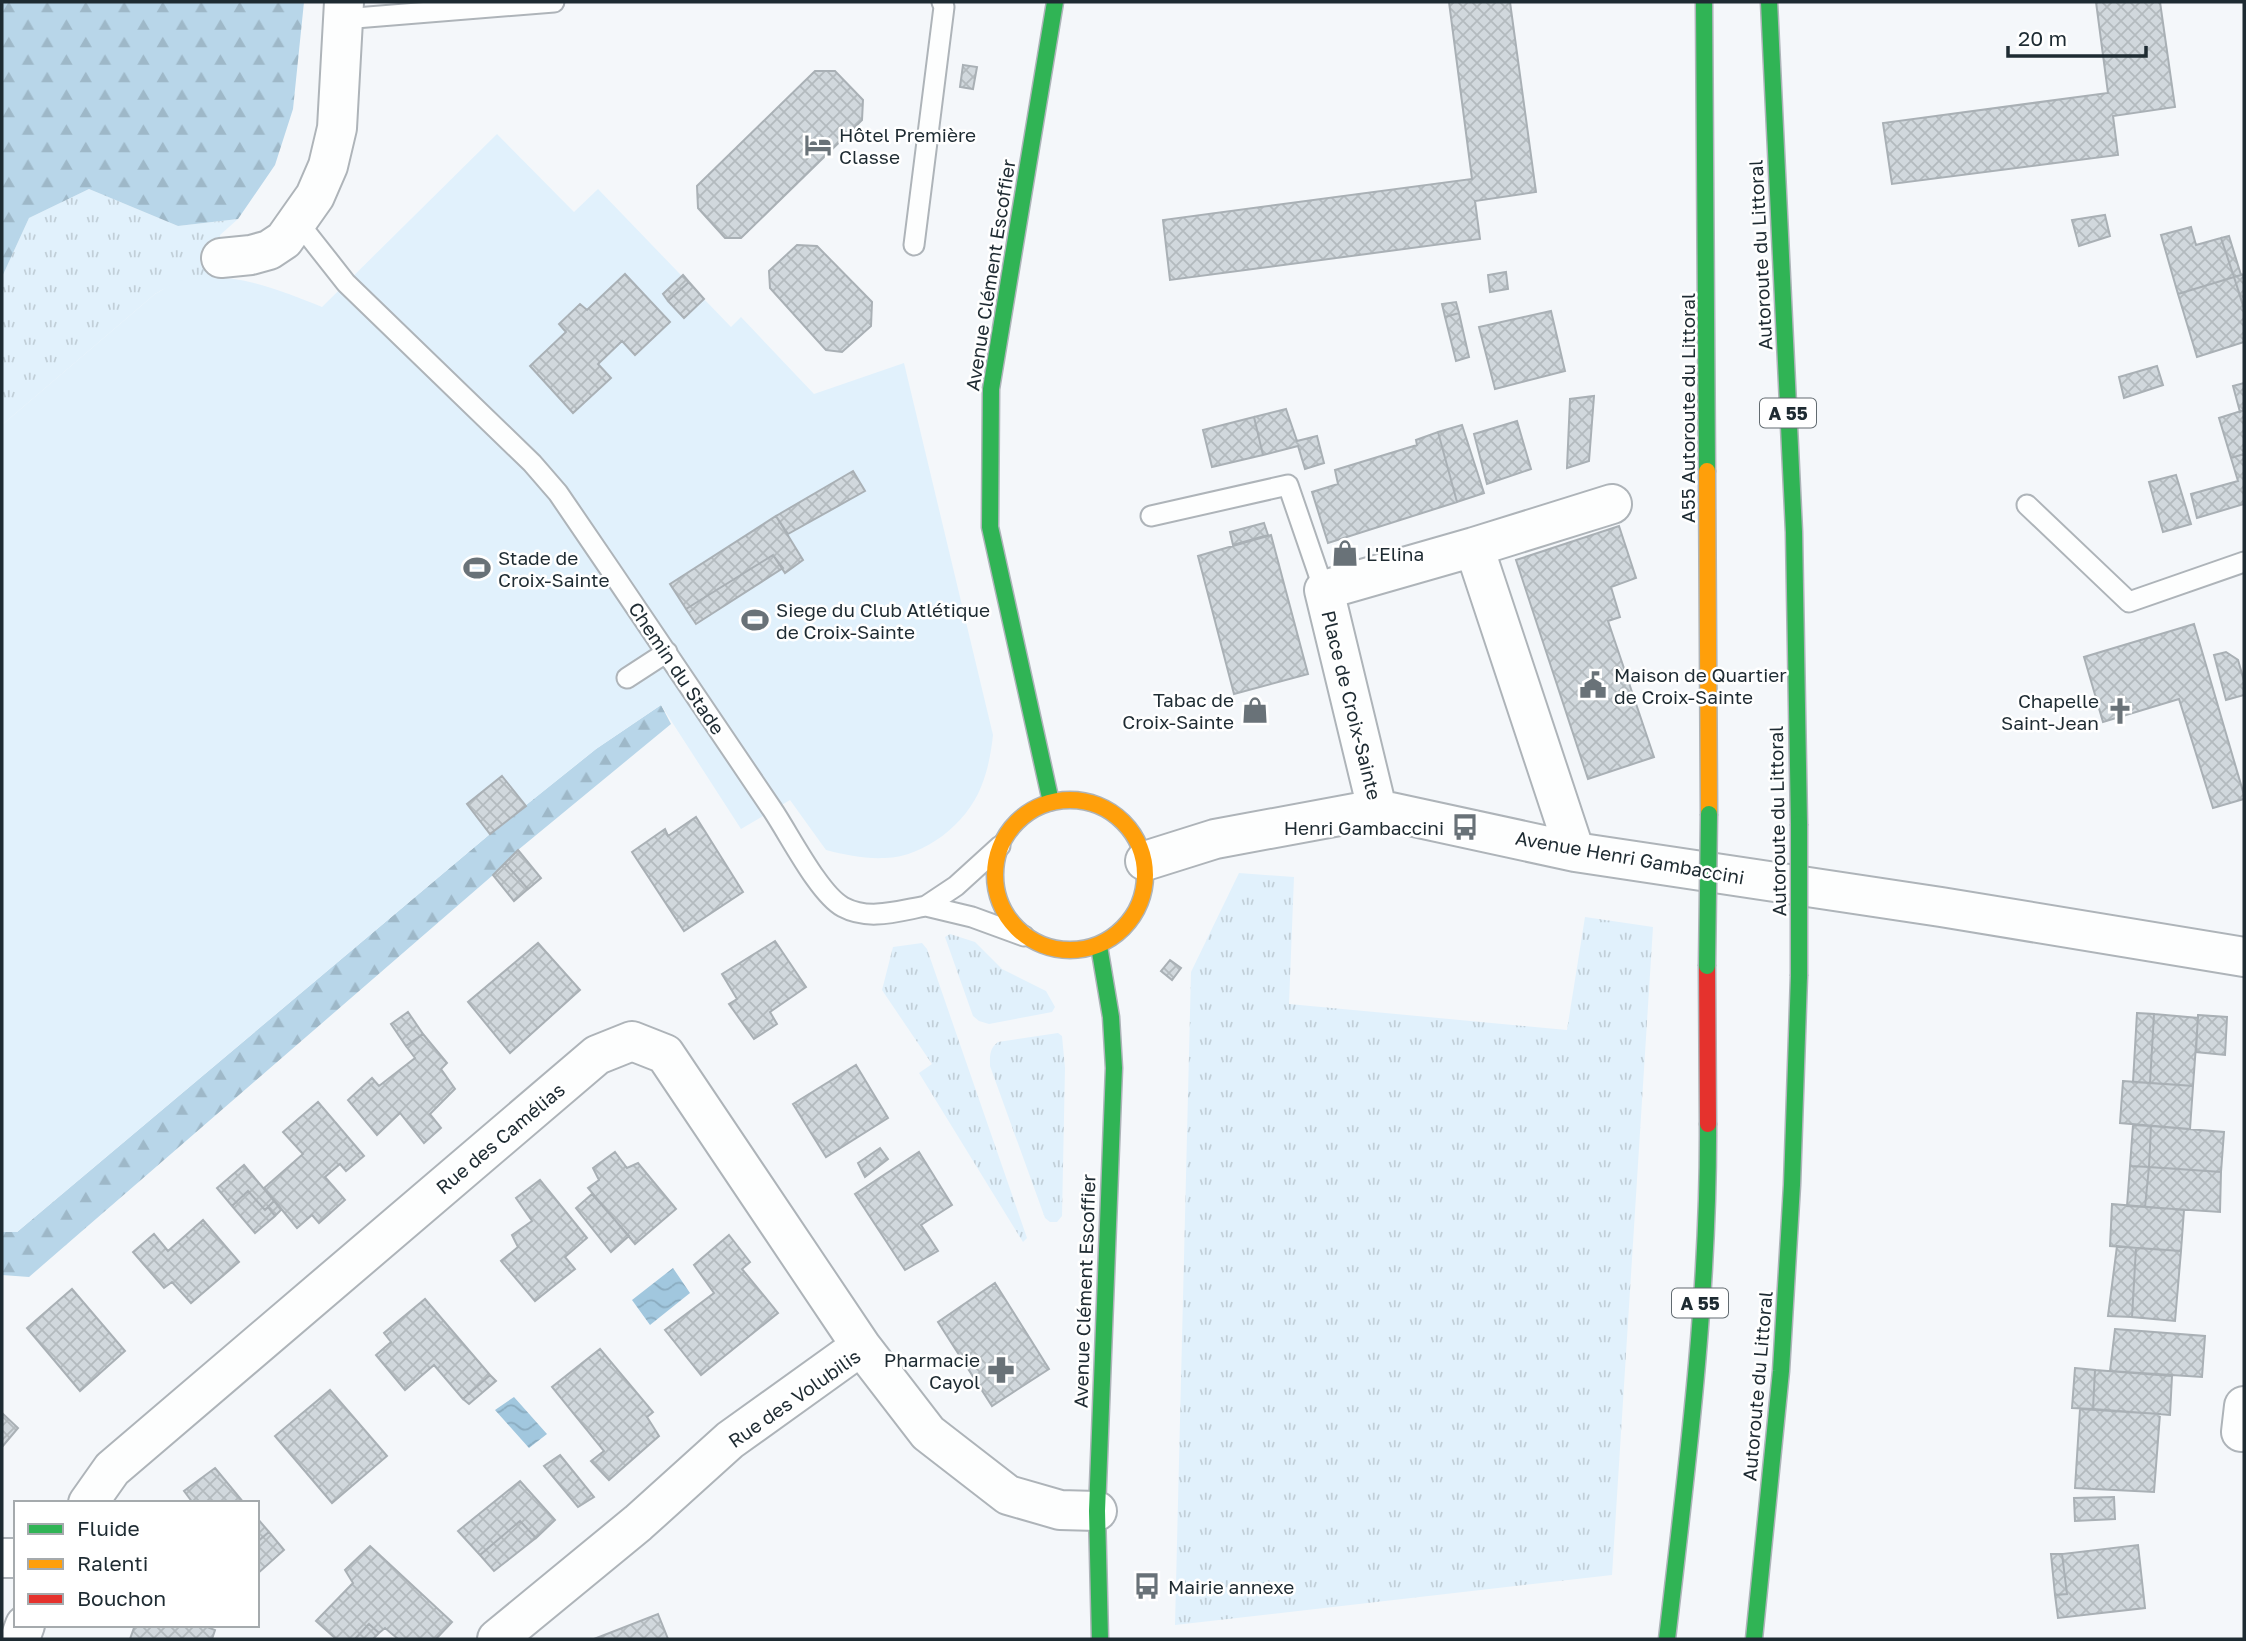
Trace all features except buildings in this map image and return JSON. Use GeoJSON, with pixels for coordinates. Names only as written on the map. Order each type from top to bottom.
{"type":"FeatureCollection","features":[{"type":"Feature","properties":{"kind":"main road","name":"Avenue Clément Escoffier"},"geometry":{"type":"LineString","coordinates":[[1051,802],[990,527],[990,513],[991,389],[1055,2]]}},
{"type":"Feature","properties":{"kind":"main road","name":"A55 Autoroute du Littoral"},"geometry":{"type":"LineString","coordinates":[[1668,1639],[1695,1403],[1708,1177],[1709,814],[1704,2]]}},
{"type":"Feature","properties":{"kind":"main road","name":"Autoroute du Littoral"},"geometry":{"type":"LineString","coordinates":[[1754,1639],[1781,1371],[1800,976],[1794,532],[1769,2]]}},
{"type":"Feature","properties":{"kind":"main road"},"geometry":{"type":"LineString","coordinates":[[1076,800],[1100,806],[1121,819],[1136,838],[1145,861],[1145,887],[1137,912],[1121,932],[1099,946],[1074,952],[1047,948],[1024,936],[1006,916],[994,882],[1000,846],[1013,826],[1030,811],[1051,802],[1076,800]]}},
{"type":"Feature","properties":{"kind":"main road","name":"Avenue Clément Escoffier"},"geometry":{"type":"LineString","coordinates":[[1099,946],[1111,1017],[1114,1068],[1097,1511],[1100,1639]]}},
{"type":"Feature","properties":{"kind":"street"},"geometry":{"type":"LineString","coordinates":[[221,258],[269,250],[284,240],[315,196],[328,166],[337,128],[344,10]]}},
{"type":"Feature","properties":{"kind":"street","name":"Place de Croix-Sainte"},"geometry":{"type":"LineString","coordinates":[[1377,809],[1324,590],[1612,504]]}},
{"type":"Feature","properties":{"kind":"street"},"geometry":{"type":"LineString","coordinates":[[1474,547],[1575,852]]}},
{"type":"Feature","properties":{"kind":"street","name":"Avenue Henri Gambaccini"},"geometry":{"type":"LineString","coordinates":[[1145,861],[1215,839],[1377,809],[1575,852],[1941,907],[2244,957]]}},
{"type":"Feature","properties":{"kind":"street","name":"Rue des Camélias"},"geometry":{"type":"LineString","coordinates":[[89,1501],[112,1469],[597,1055],[632,1041],[665,1054],[861,1346]]}},
{"type":"Feature","properties":{"kind":"street","name":"Rue des Volubilis"},"geometry":{"type":"LineString","coordinates":[[497,1639],[638,1523],[730,1440],[861,1346],[928,1433],[1008,1495],[1060,1510],[1097,1511]]}},
{"type":"Feature","properties":{"kind":"lane"},"geometry":{"type":"LineString","coordinates":[[344,10],[554,2]]}},
{"type":"Feature","properties":{"kind":"lane"},"geometry":{"type":"LineString","coordinates":[[914,245],[944,7],[942,2]]}},
{"type":"Feature","properties":{"kind":"lane","name":"Chemin du Stade"},"geometry":{"type":"LineString","coordinates":[[298,222],[346,283],[532,463],[558,493],[785,828],[827,896],[842,907],[860,914],[877,915],[926,906],[956,886],[1000,846]]}},
{"type":"Feature","properties":{"kind":"lane"},"geometry":{"type":"LineString","coordinates":[[1151,516],[1288,485],[1324,590]]}},
{"type":"Feature","properties":{"kind":"lane"},"geometry":{"type":"LineString","coordinates":[[2027,505],[2129,602],[2244,562]]}},
{"type":"Feature","properties":{"kind":"lane"},"geometry":{"type":"LineString","coordinates":[[626,678],[667,652]]}},
{"type":"Feature","properties":{"kind":"lane","name":"Chemin du Stade"},"geometry":{"type":"LineString","coordinates":[[926,906],[1024,936]]}},
{"type":"Feature","properties":{"kind":"green space"},"geometry":{"type":"Polygon","coordinates":[[[2,2],[304,2],[293,109],[275,165],[238,219],[178,226],[89,189],[29,218],[2,277],[2,2]]]}},
{"type":"Feature","properties":{"kind":"green space","name":"Stade de Croix-Sainte"},"geometry":{"type":"Polygon","coordinates":[[[497,134],[574,212],[598,189],[731,327],[741,317],[814,394],[904,363],[993,735],[981,787],[966,813],[943,836],[915,852],[900,856],[870,858],[826,850],[790,800],[741,829],[661,705],[596,749],[490,834],[17,1232],[2,1232],[2,425],[155,294],[174,283],[192,278],[230,278],[268,287],[322,307],[497,134]]]}},
{"type":"Feature","properties":{"kind":"green space"},"geometry":{"type":"Polygon","coordinates":[[[89,189],[178,226],[238,219],[220,235],[223,278],[188,281],[155,294],[2,425],[2,277],[29,218],[89,189]]]}},
{"type":"Feature","properties":{"kind":"green space"},"geometry":{"type":"Polygon","coordinates":[[[661,705],[671,724],[518,850],[493,875],[29,1277],[2,1275],[2,1232],[17,1232],[490,834],[596,749],[661,705]]]}},
{"type":"Feature","properties":{"kind":"green space"},"geometry":{"type":"Polygon","coordinates":[[[1239,873],[1294,877],[1289,1004],[1567,1030],[1585,917],[1653,927],[1612,1575],[1175,1625],[1191,972],[1239,873]]]}},
{"type":"Feature","properties":{"kind":"green space"},"geometry":{"type":"Polygon","coordinates":[[[950,934],[975,942],[1002,969],[1046,991],[1055,1007],[1052,1012],[989,1024],[979,1021],[973,1016],[945,937],[950,934]]]}},
{"type":"Feature","properties":{"kind":"green space"},"geometry":{"type":"Polygon","coordinates":[[[922,943],[927,949],[1027,1238],[1023,1242],[919,1073],[932,1064],[882,990],[893,947],[922,943]]]}},
{"type":"Feature","properties":{"kind":"green space"},"geometry":{"type":"Polygon","coordinates":[[[1058,1033],[1062,1036],[1065,1068],[1062,1216],[1057,1222],[1050,1222],[1045,1218],[990,1066],[990,1059],[998,1042],[1058,1033]]]}},
{"type":"Feature","properties":{"kind":"water"},"geometry":{"type":"Polygon","coordinates":[[[673,1268],[690,1293],[650,1325],[632,1300],[673,1268]]]}},
{"type":"Feature","properties":{"kind":"water"},"geometry":{"type":"Polygon","coordinates":[[[514,1397],[547,1434],[529,1448],[495,1410],[514,1397]]]}},
{"type":"Feature","properties":{"kind":"traffic: fast"},"geometry":{"type":"LineString","coordinates":[[1051,802],[990,527],[991,389],[1055,2]]}},
{"type":"Feature","properties":{"kind":"traffic: fast"},"geometry":{"type":"LineString","coordinates":[[1704,2],[1707,471]]}},
{"type":"Feature","properties":{"kind":"traffic: fast"},"geometry":{"type":"LineString","coordinates":[[1769,2],[1794,532],[1799,824]]}},
{"type":"Feature","properties":{"kind":"traffic: fast"},"geometry":{"type":"LineString","coordinates":[[1707,966],[1709,814]]}},
{"type":"Feature","properties":{"kind":"traffic: fast"},"geometry":{"type":"LineString","coordinates":[[1799,824],[1799,976]]}},
{"type":"Feature","properties":{"kind":"traffic: fast"},"geometry":{"type":"LineString","coordinates":[[1099,946],[1111,1017],[1114,1068],[1097,1511],[1100,1639]]}},
{"type":"Feature","properties":{"kind":"traffic: fast"},"geometry":{"type":"LineString","coordinates":[[1754,1639],[1781,1371],[1792,1185],[1799,976]]}},
{"type":"Feature","properties":{"kind":"traffic: fast"},"geometry":{"type":"LineString","coordinates":[[1667,1639],[1701,1317],[1708,1124]]}},
{"type":"Feature","properties":{"kind":"traffic: slow"},"geometry":{"type":"LineString","coordinates":[[1707,471],[1709,814]]}},
{"type":"Feature","properties":{"kind":"traffic: slow"},"geometry":{"type":"LineString","coordinates":[[1070,800],[1099,805],[1123,822],[1140,846],[1145,875],[1140,904],[1123,928],[1099,945],[1070,950],[1041,945],[1017,928],[1000,904],[995,875],[1000,846],[1017,822],[1041,805],[1070,800]]}},
{"type":"Feature","properties":{"kind":"traffic: jam"},"geometry":{"type":"LineString","coordinates":[[1707,966],[1708,1124]]}},
{"type":"Feature","properties":{"kind":"place","name":"Hôtel Première Classe"},"geometry":{"type":"Point","coordinates":[818,145]}},
{"type":"Feature","properties":{"kind":"place","name":"L'Elina"},"geometry":{"type":"Point","coordinates":[1345,553]}},
{"type":"Feature","properties":{"kind":"place","name":"Stade de Croix-Sainte"},"geometry":{"type":"Point","coordinates":[477,568]}},
{"type":"Feature","properties":{"kind":"place","name":"Siege du Club Atlétique de Croix-Sainte"},"geometry":{"type":"Point","coordinates":[755,620]}},
{"type":"Feature","properties":{"kind":"place","name":"Maison de Quartier de Croix-Sainte"},"geometry":{"type":"Point","coordinates":[1593,685]}},
{"type":"Feature","properties":{"kind":"place","name":"Tabac de Croix-Sainte"},"geometry":{"type":"Point","coordinates":[1255,710]}},
{"type":"Feature","properties":{"kind":"place","name":"Chapelle Saint-Jean"},"geometry":{"type":"Point","coordinates":[2120,711]}},
{"type":"Feature","properties":{"kind":"place","name":"Henri Gambaccini"},"geometry":{"type":"Point","coordinates":[1465,827]}},
{"type":"Feature","properties":{"kind":"place","name":"Pharmacie Cayol"},"geometry":{"type":"Point","coordinates":[1001,1370]}},
{"type":"Feature","properties":{"kind":"place","name":"Mairie annexe"},"geometry":{"type":"Point","coordinates":[1147,1586]}}]}
